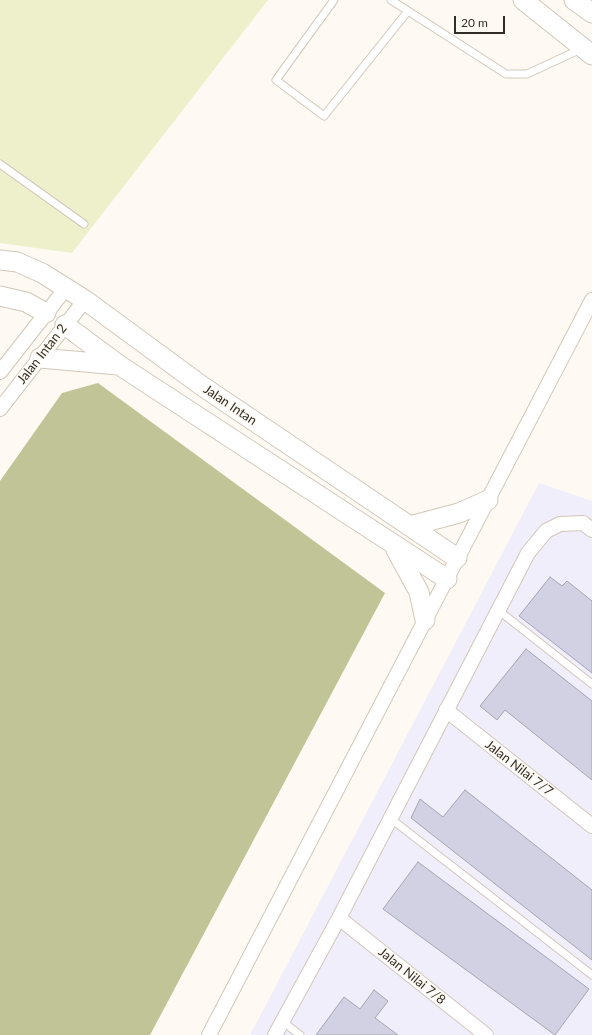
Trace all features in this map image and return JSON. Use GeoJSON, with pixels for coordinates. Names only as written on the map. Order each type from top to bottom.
{"type":"FeatureCollection","features":[{"type":"Feature","properties":{"kind":"street"},"geometry":{"type":"LineString","coordinates":[[522,0],[588,51]]}},
{"type":"Feature","properties":{"kind":"street"},"geometry":{"type":"LineString","coordinates":[[574,0],[592,13]]}},
{"type":"Feature","properties":{"kind":"street","name":"Jalan Intan"},"geometry":{"type":"LineString","coordinates":[[0,260],[17,262],[42,273],[85,300],[202,386],[457,558]]}},
{"type":"Feature","properties":{"kind":"street","name":"Jalan Intan 2"},"geometry":{"type":"LineString","coordinates":[[0,372],[66,288]]}},
{"type":"Feature","properties":{"kind":"street"},"geometry":{"type":"LineString","coordinates":[[0,296],[26,302],[65,325],[119,365],[447,579]]}},
{"type":"Feature","properties":{"kind":"street","name":"Jalan Intan 2"},"geometry":{"type":"LineString","coordinates":[[0,409],[85,300]]}},
{"type":"Feature","properties":{"kind":"street"},"geometry":{"type":"LineString","coordinates":[[209,1035],[592,300]]}},
{"type":"Feature","properties":{"kind":"street"},"geometry":{"type":"LineString","coordinates":[[40,358],[119,365]]}},
{"type":"Feature","properties":{"kind":"street"},"geometry":{"type":"LineString","coordinates":[[410,526],[459,513],[488,500]]}},
{"type":"Feature","properties":{"kind":"street"},"geometry":{"type":"LineString","coordinates":[[275,1035],[339,918],[528,553],[546,531],[560,524],[583,523],[592,530]]}},
{"type":"Feature","properties":{"kind":"street"},"geometry":{"type":"LineString","coordinates":[[392,544],[419,592],[425,620]]}},
{"type":"Feature","properties":{"kind":"street","name":"Jalan Nilai 7/7"},"geometry":{"type":"LineString","coordinates":[[446,710],[592,826]]}},
{"type":"Feature","properties":{"kind":"street","name":"Jalan Nilai 7/8"},"geometry":{"type":"LineString","coordinates":[[339,918],[486,1035]]}},
{"type":"Feature","properties":{"kind":"lane"},"geometry":{"type":"LineString","coordinates":[[334,0],[276,80],[324,116],[408,11]]}},
{"type":"Feature","properties":{"kind":"lane"},"geometry":{"type":"LineString","coordinates":[[391,0],[506,74],[527,74],[588,51]]}},
{"type":"Feature","properties":{"kind":"lane"},"geometry":{"type":"LineString","coordinates":[[0,164],[84,224]]}},
{"type":"Feature","properties":{"kind":"lane"},"geometry":{"type":"LineString","coordinates":[[498,610],[592,684]]}},
{"type":"Feature","properties":{"kind":"lane"},"geometry":{"type":"LineString","coordinates":[[390,818],[592,975]]}},
{"type":"Feature","properties":{"kind":"lane"},"geometry":{"type":"LineString","coordinates":[[282,1021],[300,1035]]}},
{"type":"Feature","properties":{"kind":"shaded area"},"geometry":{"type":"Polygon","coordinates":[[[539,483],[592,501],[592,1035],[250,1035],[539,483]]]}},
{"type":"Feature","properties":{"kind":"green space"},"geometry":{"type":"Polygon","coordinates":[[[0,0],[268,0],[72,253],[0,243],[0,0]]]}},
{"type":"Feature","properties":{"kind":"green space"},"geometry":{"type":"Polygon","coordinates":[[[98,383],[385,593],[150,1035],[0,1035],[0,481],[62,393],[98,383]]]}},
{"type":"Feature","properties":{"kind":"building"},"geometry":{"type":"Polygon","coordinates":[[[550,577],[562,586],[567,581],[592,601],[592,673],[519,616],[550,577]]]}},
{"type":"Feature","properties":{"kind":"building"},"geometry":{"type":"Polygon","coordinates":[[[526,649],[592,701],[592,780],[505,710],[497,720],[480,706],[526,649]]]}},
{"type":"Feature","properties":{"kind":"building"},"geometry":{"type":"Polygon","coordinates":[[[465,790],[592,890],[592,960],[411,818],[420,799],[443,817],[465,790]]]}},
{"type":"Feature","properties":{"kind":"building"},"geometry":{"type":"Polygon","coordinates":[[[418,862],[589,989],[555,1035],[383,909],[418,862]]]}},
{"type":"Feature","properties":{"kind":"building"},"geometry":{"type":"Polygon","coordinates":[[[374,990],[388,1001],[375,1018],[398,1035],[316,1035],[344,997],[360,1009],[374,990]]]}}]}
